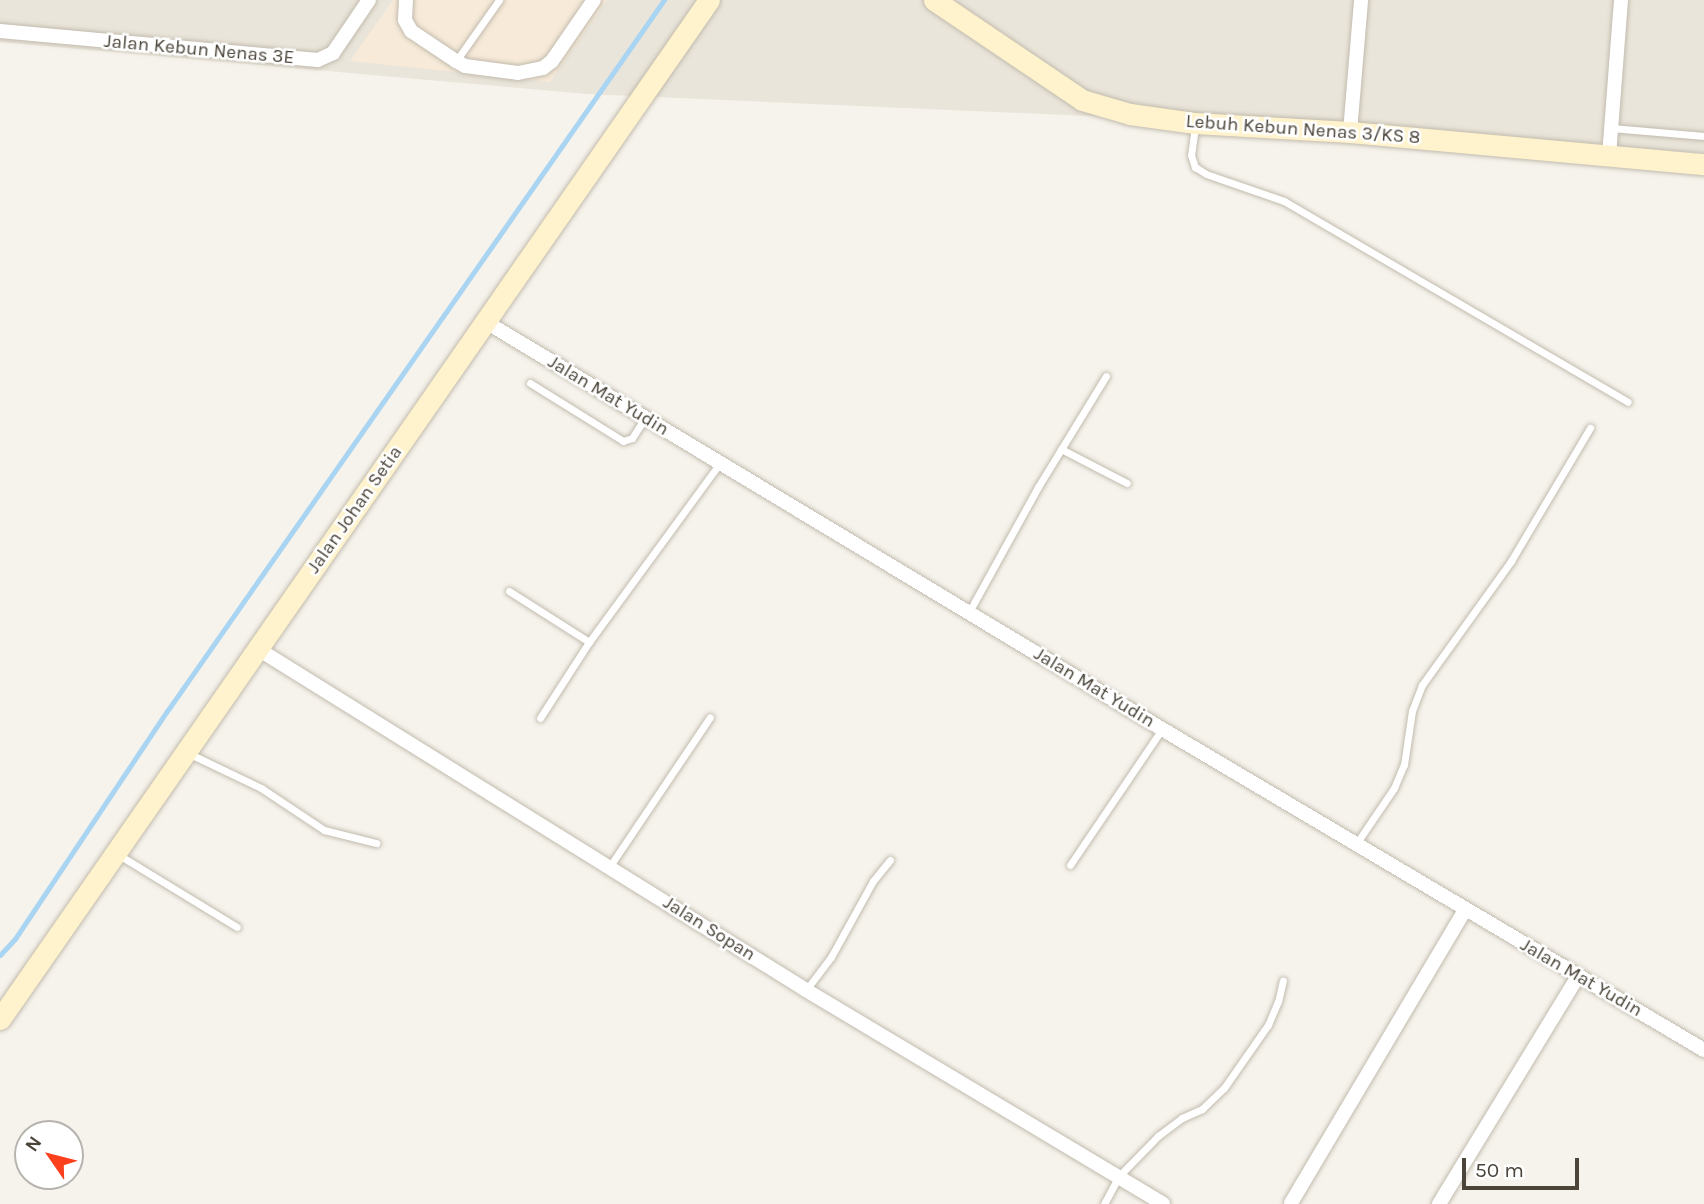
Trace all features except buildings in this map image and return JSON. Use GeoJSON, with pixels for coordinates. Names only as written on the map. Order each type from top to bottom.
{"type":"FeatureCollection","features":[{"type":"Feature","properties":{"kind":"main road","name":"Jalan Johan Setia"},"geometry":{"type":"LineString","coordinates":[[0,1019],[709,0]]}},
{"type":"Feature","properties":{"kind":"main road","name":"Lebuh Kebun Nenas 3/KS 8"},"geometry":{"type":"LineString","coordinates":[[948,4],[1082,100],[1130,114],[1195,123],[1350,132],[1704,164]]}},
{"type":"Feature","properties":{"kind":"street","name":"Jalan Kebun Nenas 3E"},"geometry":{"type":"LineString","coordinates":[[0,32],[318,60],[333,53],[369,0]]}},
{"type":"Feature","properties":{"kind":"street"},"geometry":{"type":"LineString","coordinates":[[406,0],[405,20],[411,31],[456,61],[465,66],[518,73],[543,68],[561,49],[594,0]]}},
{"type":"Feature","properties":{"kind":"street"},"geometry":{"type":"LineString","coordinates":[[1350,132],[1361,0]]}},
{"type":"Feature","properties":{"kind":"street"},"geometry":{"type":"LineString","coordinates":[[1609,156],[1621,0]]}},
{"type":"Feature","properties":{"kind":"street","name":"Jalan Mat Yudin"},"geometry":{"type":"LineString","coordinates":[[486,322],[1465,911],[1704,1050]]}},
{"type":"Feature","properties":{"kind":"street","name":"Jalan Sopan"},"geometry":{"type":"LineString","coordinates":[[258,649],[806,990],[1163,1204]]}},
{"type":"Feature","properties":{"kind":"street"},"geometry":{"type":"LineString","coordinates":[[1291,1203],[1465,911]]}},
{"type":"Feature","properties":{"kind":"street"},"geometry":{"type":"LineString","coordinates":[[1439,1204],[1578,976]]}},
{"type":"Feature","properties":{"kind":"lane"},"geometry":{"type":"LineString","coordinates":[[456,61],[499,0]]}},
{"type":"Feature","properties":{"kind":"lane"},"geometry":{"type":"LineString","coordinates":[[1195,123],[1191,155],[1195,167],[1206,174],[1284,201],[1628,401]]}},
{"type":"Feature","properties":{"kind":"lane"},"geometry":{"type":"LineString","coordinates":[[1612,128],[1704,136]]}},
{"type":"Feature","properties":{"kind":"lane"},"geometry":{"type":"LineString","coordinates":[[969,612],[1060,449],[1107,376]]}},
{"type":"Feature","properties":{"kind":"lane"},"geometry":{"type":"LineString","coordinates":[[530,383],[623,441],[632,438],[645,417]]}},
{"type":"Feature","properties":{"kind":"lane"},"geometry":{"type":"LineString","coordinates":[[1356,844],[1394,788],[1404,765],[1412,710],[1422,685],[1511,561],[1590,428]]}},
{"type":"Feature","properties":{"kind":"lane"},"geometry":{"type":"LineString","coordinates":[[1060,449],[1127,483]]}},
{"type":"Feature","properties":{"kind":"lane"},"geometry":{"type":"LineString","coordinates":[[540,718],[589,642],[720,463]]}},
{"type":"Feature","properties":{"kind":"lane"},"geometry":{"type":"LineString","coordinates":[[509,591],[589,642]]}},
{"type":"Feature","properties":{"kind":"lane"},"geometry":{"type":"LineString","coordinates":[[610,866],[710,717]]}},
{"type":"Feature","properties":{"kind":"lane"},"geometry":{"type":"LineString","coordinates":[[1070,865],[1162,729]]}},
{"type":"Feature","properties":{"kind":"lane"},"geometry":{"type":"LineString","coordinates":[[186,752],[261,788],[324,830],[376,842]]}},
{"type":"Feature","properties":{"kind":"lane"},"geometry":{"type":"LineString","coordinates":[[115,853],[237,927]]}},
{"type":"Feature","properties":{"kind":"lane"},"geometry":{"type":"LineString","coordinates":[[806,990],[831,957],[873,881],[890,860]]}},
{"type":"Feature","properties":{"kind":"lane"},"geometry":{"type":"LineString","coordinates":[[1104,1204],[1119,1176],[1158,1136],[1182,1118],[1202,1110],[1224,1088],[1268,1025],[1283,981]]}},
{"type":"Feature","properties":{"kind":"shaded area"},"geometry":{"type":"Polygon","coordinates":[[[0,0],[1704,0],[1704,153],[1428,131],[587,94],[0,42],[0,0]]]}},
{"type":"Feature","properties":{"kind":"shaded area"},"geometry":{"type":"Polygon","coordinates":[[[393,0],[607,0],[550,82],[350,61],[393,0]]]}},
{"type":"Feature","properties":{"kind":"waterway"},"geometry":{"type":"LineString","coordinates":[[0,955],[15,939],[168,710],[664,0]]}}]}
